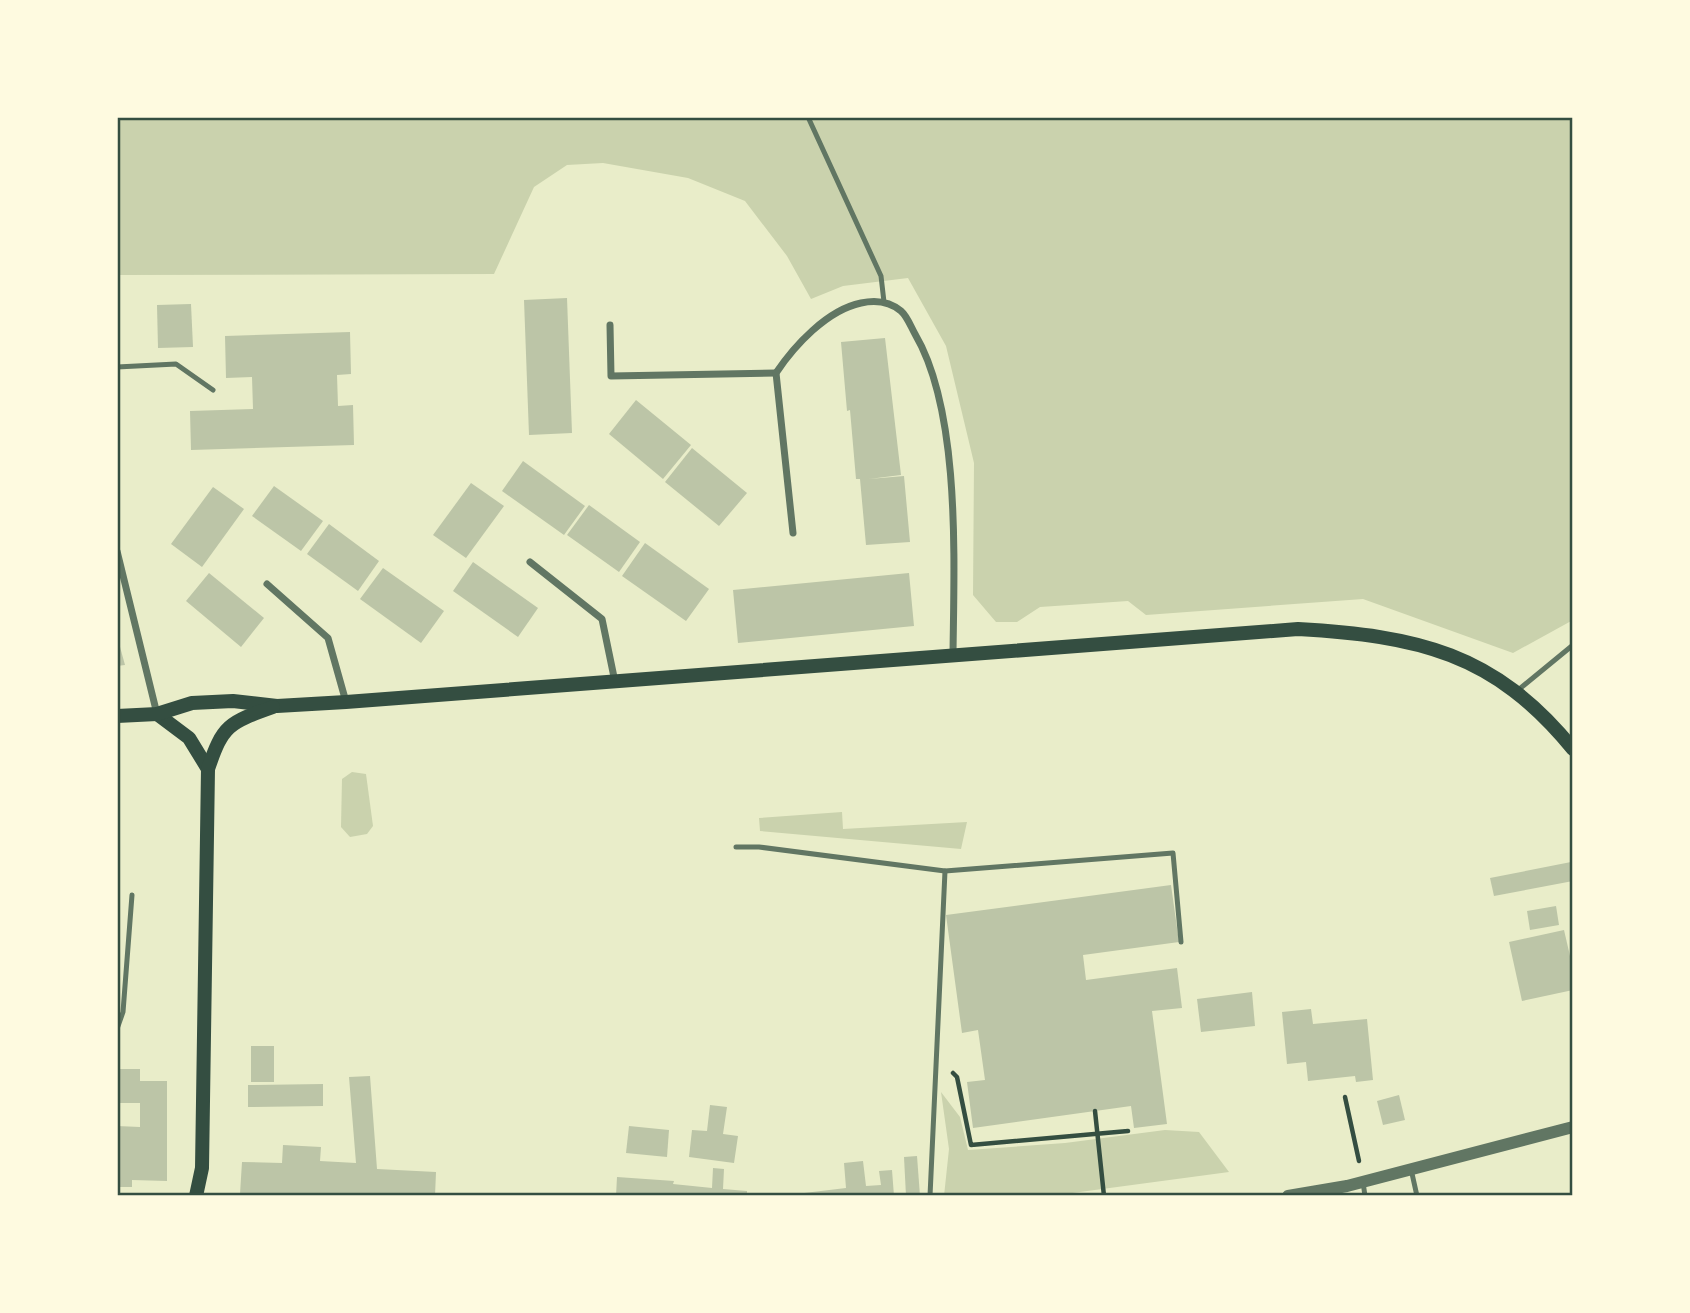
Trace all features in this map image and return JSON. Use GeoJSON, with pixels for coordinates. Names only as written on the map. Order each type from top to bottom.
{"type":"FeatureCollection","features":[{"type":"Feature","properties":{"kind":"main road"},"geometry":{"type":"LineString","coordinates":[[117,716],[157,714],[192,703],[233,701],[277,706],[346,702],[786,671],[953,654],[1298,629],[1366,633],[1435,647],[1488,672],[1517,691],[1546,715],[1573,749]]}},
{"type":"Feature","properties":{"kind":"main road"},"geometry":{"type":"LineString","coordinates":[[196,1196],[202,1168],[208,769],[220,735],[243,718],[277,706]]}},
{"type":"Feature","properties":{"kind":"main road"},"geometry":{"type":"LineString","coordinates":[[157,714],[189,738],[208,769]]}},
{"type":"Feature","properties":{"kind":"street"},"geometry":{"type":"LineString","coordinates":[[793,533],[776,373],[788,356],[820,325],[850,305],[884,302],[902,312],[919,341],[937,386],[954,525],[953,654]]}},
{"type":"Feature","properties":{"kind":"street"},"geometry":{"type":"LineString","coordinates":[[610,324],[611,376],[776,373]]}},
{"type":"Feature","properties":{"kind":"street"},"geometry":{"type":"LineString","coordinates":[[117,551],[157,714]]}},
{"type":"Feature","properties":{"kind":"street"},"geometry":{"type":"LineString","coordinates":[[530,562],[602,619],[615,682]]}},
{"type":"Feature","properties":{"kind":"street"},"geometry":{"type":"LineString","coordinates":[[267,584],[328,638],[346,702]]}},
{"type":"Feature","properties":{"kind":"street"},"geometry":{"type":"LineString","coordinates":[[1289,1196],[1363,1182],[1573,1127]]}},
{"type":"Feature","properties":{"kind":"lane"},"geometry":{"type":"LineString","coordinates":[[808,117],[881,276],[884,302]]}},
{"type":"Feature","properties":{"kind":"lane"},"geometry":{"type":"LineString","coordinates":[[117,367],[176,364],[213,390]]}},
{"type":"Feature","properties":{"kind":"lane"},"geometry":{"type":"LineString","coordinates":[[1517,691],[1573,645]]}},
{"type":"Feature","properties":{"kind":"lane"},"geometry":{"type":"LineString","coordinates":[[736,847],[759,847],[945,872],[1173,853],[1181,942]]}},
{"type":"Feature","properties":{"kind":"lane"},"geometry":{"type":"LineString","coordinates":[[930,1196],[945,872]]}},
{"type":"Feature","properties":{"kind":"lane"},"geometry":{"type":"LineString","coordinates":[[117,1029],[123,1012],[132,895]]}},
{"type":"Feature","properties":{"kind":"lane"},"geometry":{"type":"LineString","coordinates":[[1411,1169],[1417,1196]]}},
{"type":"Feature","properties":{"kind":"lane"},"geometry":{"type":"LineString","coordinates":[[1363,1182],[1365,1196]]}},
{"type":"Feature","properties":{"kind":"path"},"geometry":{"type":"LineString","coordinates":[[937,1058],[957,1077],[971,1145],[1097,1136],[1129,1131]]}},
{"type":"Feature","properties":{"kind":"path"},"geometry":{"type":"LineString","coordinates":[[1345,1097],[1356,1146]]}},
{"type":"Feature","properties":{"kind":"path"},"geometry":{"type":"LineString","coordinates":[[1095,1111],[1104,1196]]}},
{"type":"Feature","properties":{"kind":"green space"},"geometry":{"type":"Polygon","coordinates":[[[117,117],[1573,117],[1573,620],[1513,653],[1363,599],[1146,615],[1128,601],[1040,607],[1017,622],[996,622],[973,595],[974,463],[946,346],[908,278],[843,286],[811,299],[787,256],[745,201],[688,178],[603,163],[567,165],[534,187],[494,274],[117,275],[117,117]]]}},
{"type":"Feature","properties":{"kind":"green space"},"geometry":{"type":"Polygon","coordinates":[[[352,772],[366,774],[373,826],[367,834],[350,837],[341,827],[342,779],[352,772]]]}},
{"type":"Feature","properties":{"kind":"green space"},"geometry":{"type":"Polygon","coordinates":[[[842,812],[843,829],[967,822],[961,849],[760,831],[759,818],[842,812]]]}},
{"type":"Feature","properties":{"kind":"green space"},"geometry":{"type":"Polygon","coordinates":[[[941,1092],[960,1117],[968,1150],[1065,1143],[1165,1130],[1199,1132],[1229,1172],[1050,1196],[944,1196],[949,1149],[941,1092]]]}},
{"type":"Feature","properties":{"kind":"building"},"geometry":{"type":"Polygon","coordinates":[[[567,298],[572,433],[529,435],[524,300],[567,298]]]}},
{"type":"Feature","properties":{"kind":"building"},"geometry":{"type":"Polygon","coordinates":[[[191,304],[193,347],[158,348],[157,305],[191,304]]]}},
{"type":"Feature","properties":{"kind":"building"},"geometry":{"type":"Polygon","coordinates":[[[350,332],[351,374],[337,375],[338,406],[353,405],[354,445],[191,450],[190,411],[253,409],[252,377],[226,378],[225,336],[350,332]]]}},
{"type":"Feature","properties":{"kind":"building"},"geometry":{"type":"Polygon","coordinates":[[[885,338],[901,475],[869,479],[904,476],[910,542],[866,545],[860,479],[856,479],[850,410],[847,411],[841,342],[885,338]]]}},
{"type":"Feature","properties":{"kind":"building"},"geometry":{"type":"Polygon","coordinates":[[[636,400],[691,445],[663,479],[609,434],[636,400]]]}},
{"type":"Feature","properties":{"kind":"building"},"geometry":{"type":"Polygon","coordinates":[[[692,448],[747,493],[719,526],[665,482],[692,448]]]}},
{"type":"Feature","properties":{"kind":"building"},"geometry":{"type":"Polygon","coordinates":[[[523,461],[585,506],[564,535],[502,491],[523,461]]]}},
{"type":"Feature","properties":{"kind":"building"},"geometry":{"type":"Polygon","coordinates":[[[471,483],[504,506],[466,558],[433,535],[471,483]]]}},
{"type":"Feature","properties":{"kind":"building"},"geometry":{"type":"Polygon","coordinates":[[[274,486],[323,521],[301,551],[252,516],[274,486]]]}},
{"type":"Feature","properties":{"kind":"building"},"geometry":{"type":"Polygon","coordinates":[[[213,487],[244,509],[202,567],[171,544],[213,487]]]}},
{"type":"Feature","properties":{"kind":"building"},"geometry":{"type":"Polygon","coordinates":[[[589,505],[640,542],[619,572],[567,535],[589,505]]]}},
{"type":"Feature","properties":{"kind":"building"},"geometry":{"type":"Polygon","coordinates":[[[329,524],[379,561],[358,591],[307,554],[329,524]]]}},
{"type":"Feature","properties":{"kind":"building"},"geometry":{"type":"Polygon","coordinates":[[[645,543],[709,589],[686,621],[622,576],[645,543]]]}},
{"type":"Feature","properties":{"kind":"building"},"geometry":{"type":"Polygon","coordinates":[[[473,562],[538,608],[518,637],[453,591],[473,562]]]}},
{"type":"Feature","properties":{"kind":"building"},"geometry":{"type":"Polygon","coordinates":[[[383,568],[444,611],[421,643],[360,599],[383,568]]]}},
{"type":"Feature","properties":{"kind":"building"},"geometry":{"type":"Polygon","coordinates":[[[209,573],[264,618],[241,647],[186,601],[209,573]]]}},
{"type":"Feature","properties":{"kind":"building"},"geometry":{"type":"Polygon","coordinates":[[[909,573],[914,626],[738,643],[733,590],[909,573]]]}},
{"type":"Feature","properties":{"kind":"building"},"geometry":{"type":"Polygon","coordinates":[[[117,636],[125,665],[117,666],[117,636]]]}},
{"type":"Feature","properties":{"kind":"building"},"geometry":{"type":"Polygon","coordinates":[[[1571,862],[1573,881],[1494,896],[1490,878],[1571,862]]]}},
{"type":"Feature","properties":{"kind":"building"},"geometry":{"type":"Polygon","coordinates":[[[1171,885],[1179,942],[1083,955],[1086,980],[1177,968],[1182,1008],[1152,1011],[1167,1124],[1134,1128],[1131,1106],[973,1128],[967,1082],[985,1080],[978,1030],[962,1033],[946,915],[1171,885]]]}},
{"type":"Feature","properties":{"kind":"building"},"geometry":{"type":"Polygon","coordinates":[[[1556,906],[1559,925],[1530,930],[1527,911],[1556,906]]]}},
{"type":"Feature","properties":{"kind":"building"},"geometry":{"type":"Polygon","coordinates":[[[1564,930],[1573,969],[1573,990],[1522,1001],[1509,942],[1564,930]]]}},
{"type":"Feature","properties":{"kind":"building"},"geometry":{"type":"Polygon","coordinates":[[[1252,992],[1255,1026],[1201,1032],[1197,999],[1252,992]]]}},
{"type":"Feature","properties":{"kind":"building"},"geometry":{"type":"Polygon","coordinates":[[[1311,1009],[1313,1024],[1367,1019],[1373,1080],[1356,1082],[1355,1076],[1308,1081],[1306,1062],[1287,1064],[1282,1012],[1311,1009]]]}},
{"type":"Feature","properties":{"kind":"building"},"geometry":{"type":"Polygon","coordinates":[[[251,1046],[274,1046],[274,1082],[251,1082],[251,1046]]]}},
{"type":"Feature","properties":{"kind":"building"},"geometry":{"type":"Polygon","coordinates":[[[117,1069],[140,1069],[140,1081],[167,1081],[167,1181],[132,1180],[132,1187],[117,1187],[117,1126],[140,1127],[140,1103],[117,1103],[117,1069]]]}},
{"type":"Feature","properties":{"kind":"building"},"geometry":{"type":"Polygon","coordinates":[[[370,1076],[377,1169],[436,1172],[435,1196],[240,1194],[242,1162],[282,1163],[283,1145],[321,1147],[320,1161],[356,1163],[349,1077],[370,1076]]]}},
{"type":"Feature","properties":{"kind":"building"},"geometry":{"type":"Polygon","coordinates":[[[323,1084],[323,1106],[248,1107],[248,1085],[323,1084]]]}},
{"type":"Feature","properties":{"kind":"building"},"geometry":{"type":"Polygon","coordinates":[[[1399,1095],[1405,1120],[1383,1125],[1377,1101],[1399,1095]]]}},
{"type":"Feature","properties":{"kind":"building"},"geometry":{"type":"Polygon","coordinates":[[[710,1105],[727,1107],[723,1134],[738,1136],[734,1163],[689,1157],[692,1130],[707,1131],[710,1105]]]}},
{"type":"Feature","properties":{"kind":"building"},"geometry":{"type":"Polygon","coordinates":[[[629,1126],[669,1130],[667,1157],[626,1153],[629,1126]]]}},
{"type":"Feature","properties":{"kind":"building"},"geometry":{"type":"Polygon","coordinates":[[[917,1156],[920,1196],[906,1196],[904,1157],[917,1156]]]}},
{"type":"Feature","properties":{"kind":"building"},"geometry":{"type":"Polygon","coordinates":[[[863,1161],[866,1186],[881,1185],[879,1171],[892,1170],[894,1196],[779,1196],[846,1188],[844,1163],[863,1161]]]}},
{"type":"Feature","properties":{"kind":"building"},"geometry":{"type":"Polygon","coordinates":[[[713,1168],[724,1169],[723,1189],[747,1191],[747,1196],[616,1196],[617,1177],[674,1181],[673,1184],[712,1188],[713,1168]]]}}]}
